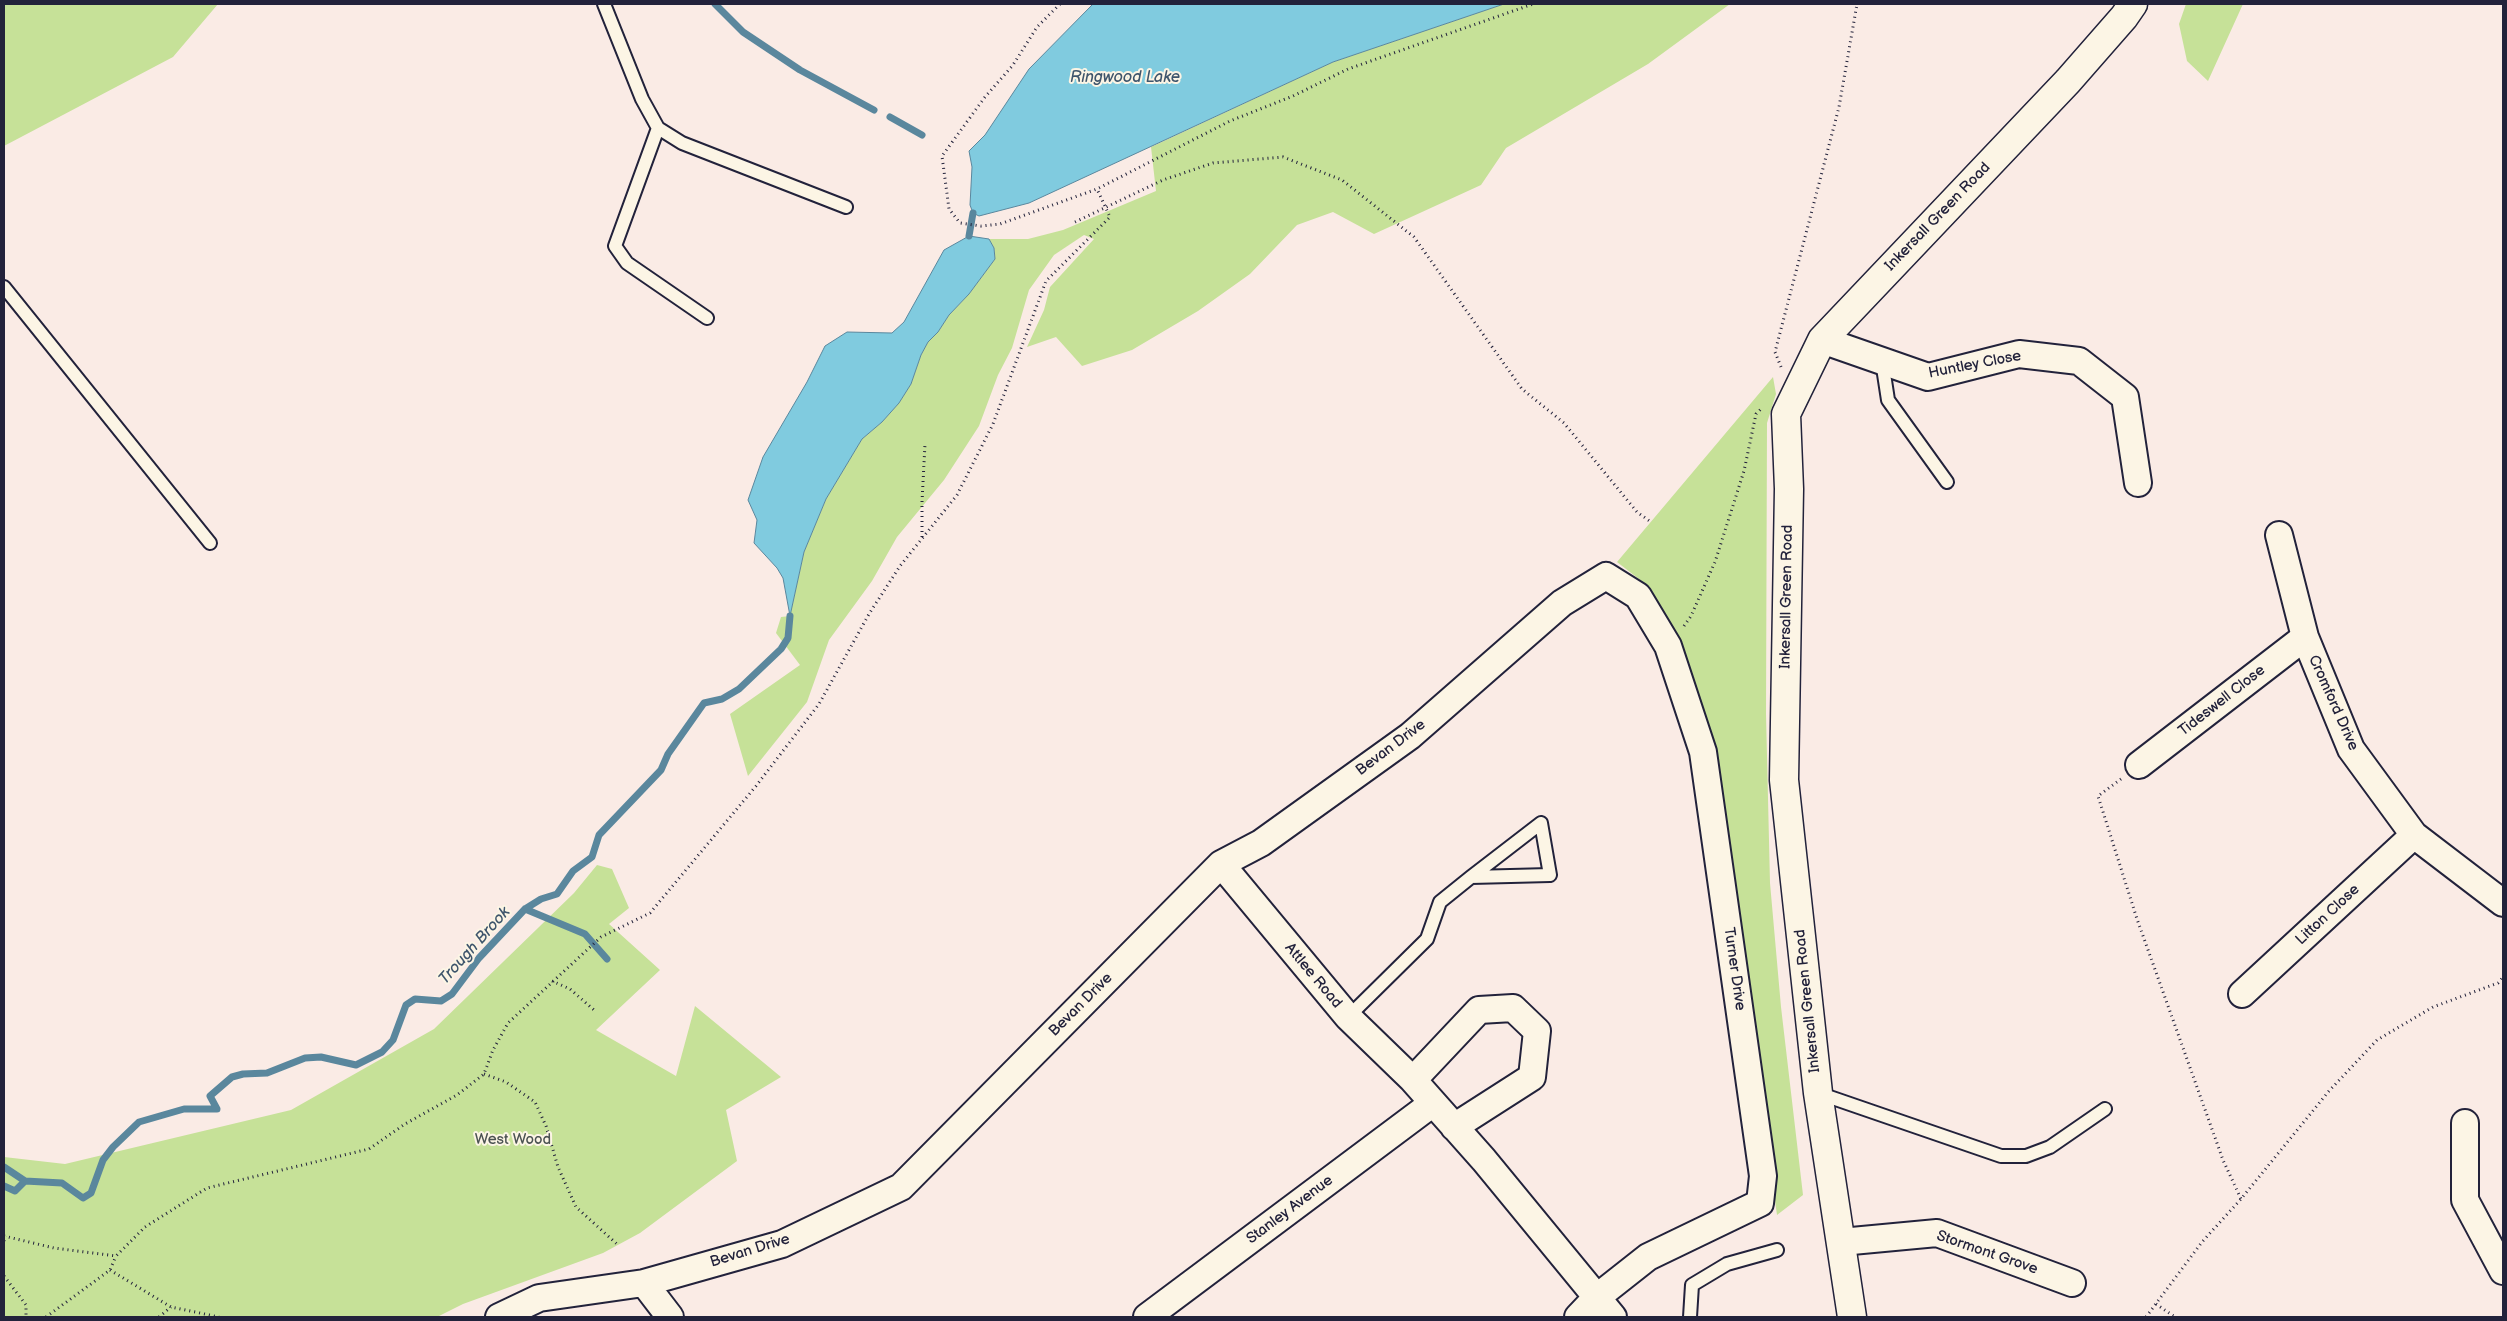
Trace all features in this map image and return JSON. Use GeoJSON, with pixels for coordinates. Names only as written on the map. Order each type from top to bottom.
{"type":"FeatureCollection","features":[{"type":"Feature","properties":{"kind":"street","name":"Inkersall Green Road"},"geometry":{"type":"LineString","coordinates":[[1852,1317],[1818,1093],[1784,780],[1789,489],[1786,414],[1822,340],[2068,81],[2124,18],[2132,4]]}},
{"type":"Feature","properties":{"kind":"street","name":"Huntley Close"},"geometry":{"type":"LineString","coordinates":[[1822,340],[1928,377],[2019,354],[2079,361],[2125,397],[2138,483]]}},
{"type":"Feature","properties":{"kind":"street","name":"Cromford Drive"},"geometry":{"type":"LineString","coordinates":[[2279,536],[2305,637],[2351,749],[2414,835],[2503,903]]}},
{"type":"Feature","properties":{"kind":"street","name":"Turner Drive"},"geometry":{"type":"LineString","coordinates":[[1596,1298],[1648,1257],[1760,1203],[1763,1176],[1703,752],[1668,646],[1638,596],[1606,576]]}},
{"type":"Feature","properties":{"kind":"street","name":"Bevan Drive"},"geometry":{"type":"LineString","coordinates":[[499,1317],[539,1298],[644,1283],[782,1244],[901,1187],[1221,864],[1261,843],[1410,736],[1562,603],[1606,576]]}},
{"type":"Feature","properties":{"kind":"street","name":"Tideswell Close"},"geometry":{"type":"LineString","coordinates":[[2139,765],[2305,637]]}},
{"type":"Feature","properties":{"kind":"street","name":"Litton Close"},"geometry":{"type":"LineString","coordinates":[[2242,994],[2414,835]]}},
{"type":"Feature","properties":{"kind":"street","name":"Attlee Road"},"geometry":{"type":"LineString","coordinates":[[1221,864],[1348,1017],[1413,1080],[1498,1177],[1613,1317]]}},
{"type":"Feature","properties":{"kind":"street"},"geometry":{"type":"LineString","coordinates":[[1413,1080],[1479,1010],[1513,1008],[1537,1031],[1532,1077],[1454,1127]]}},
{"type":"Feature","properties":{"kind":"street","name":"Stanley Avenue"},"geometry":{"type":"LineString","coordinates":[[1147,1317],[1433,1103]]}},
{"type":"Feature","properties":{"kind":"street"},"geometry":{"type":"LineString","coordinates":[[2465,1123],[2466,1200],[2503,1271]]}},
{"type":"Feature","properties":{"kind":"street","name":"Stormont Grove"},"geometry":{"type":"LineString","coordinates":[[1840,1242],[1937,1233],[2072,1283]]}},
{"type":"Feature","properties":{"kind":"street"},"geometry":{"type":"LineString","coordinates":[[644,1283],[670,1317]]}},
{"type":"Feature","properties":{"kind":"street"},"geometry":{"type":"LineString","coordinates":[[1578,1317],[1596,1298]]}},
{"type":"Feature","properties":{"kind":"lane"},"geometry":{"type":"LineString","coordinates":[[604,4],[642,99],[658,128],[682,143],[846,207]]}},
{"type":"Feature","properties":{"kind":"lane"},"geometry":{"type":"LineString","coordinates":[[658,128],[615,246],[627,264],[707,318]]}},
{"type":"Feature","properties":{"kind":"lane"},"geometry":{"type":"LineString","coordinates":[[4,287],[210,543]]}},
{"type":"Feature","properties":{"kind":"lane"},"geometry":{"type":"LineString","coordinates":[[1882,361],[1888,400],[1947,482]]}},
{"type":"Feature","properties":{"kind":"lane"},"geometry":{"type":"LineString","coordinates":[[1348,1017],[1427,939],[1440,902],[1471,877],[1541,824],[1550,875],[1471,877]]}},
{"type":"Feature","properties":{"kind":"lane"},"geometry":{"type":"LineString","coordinates":[[1818,1093],[2001,1156],[2026,1156],[2050,1147],[2105,1109]]}},
{"type":"Feature","properties":{"kind":"lane"},"geometry":{"type":"LineString","coordinates":[[1690,1317],[1692,1285],[1727,1264],[1777,1250]]}},
{"type":"Feature","properties":{"kind":"path"},"geometry":{"type":"LineString","coordinates":[[1060,4],[1037,27],[1012,65],[984,97],[942,156],[949,208],[960,223],[981,226],[1000,224],[1097,189],[1230,121],[1293,96],[1348,70],[1533,4]]}},
{"type":"Feature","properties":{"kind":"path"},"geometry":{"type":"LineString","coordinates":[[1798,386],[1789,388],[1775,352],[1839,107],[1857,4]]}},
{"type":"Feature","properties":{"kind":"path"},"geometry":{"type":"LineString","coordinates":[[1075,222],[1163,180],[1214,162],[1283,157],[1342,180],[1414,237],[1522,388],[1564,423],[1637,512],[1651,522]]}},
{"type":"Feature","properties":{"kind":"path"},"geometry":{"type":"LineString","coordinates":[[46,1317],[110,1270],[116,1256],[144,1227],[208,1188],[369,1149],[405,1124],[457,1095],[484,1074],[493,1050],[508,1023],[552,981],[601,937],[650,913],[756,786],[819,704],[869,614],[900,566],[957,495],[993,424],[1046,281],[1110,217],[1097,189]]}},
{"type":"Feature","properties":{"kind":"path"},"geometry":{"type":"LineString","coordinates":[[1668,646],[1691,616],[1714,562],[1744,471],[1756,414],[1763,407]]}},
{"type":"Feature","properties":{"kind":"path"},"geometry":{"type":"LineString","coordinates":[[922,538],[925,444]]}},
{"type":"Feature","properties":{"kind":"path"},"geometry":{"type":"LineString","coordinates":[[2139,765],[2098,796],[2146,946],[2223,1160],[2240,1200]]}},
{"type":"Feature","properties":{"kind":"path"},"geometry":{"type":"LineString","coordinates":[[2146,1317],[2202,1242],[2240,1200],[2329,1091],[2377,1040],[2433,1006],[2498,984],[2503,977]]}},
{"type":"Feature","properties":{"kind":"path"},"geometry":{"type":"LineString","coordinates":[[552,981],[570,989],[594,1010]]}},
{"type":"Feature","properties":{"kind":"path"},"geometry":{"type":"LineString","coordinates":[[484,1074],[506,1082],[536,1102],[566,1187],[576,1207],[618,1245]]}},
{"type":"Feature","properties":{"kind":"path"},"geometry":{"type":"LineString","coordinates":[[4,1241],[4,1236],[54,1248],[116,1256]]}},
{"type":"Feature","properties":{"kind":"path"},"geometry":{"type":"LineString","coordinates":[[110,1270],[171,1307],[218,1317]]}},
{"type":"Feature","properties":{"kind":"path"},"geometry":{"type":"LineString","coordinates":[[4,1276],[26,1305],[26,1317]]}},
{"type":"Feature","properties":{"kind":"path"},"geometry":{"type":"LineString","coordinates":[[2156,1304],[2175,1317]]}},
{"type":"Feature","properties":{"kind":"path"},"geometry":{"type":"LineString","coordinates":[[159,1317],[171,1307]]}},
{"type":"Feature","properties":{"kind":"green space"},"geometry":{"type":"Polygon","coordinates":[[[4,4],[218,4],[173,57],[4,146],[4,4]]]}},
{"type":"Feature","properties":{"kind":"green space"},"geometry":{"type":"Polygon","coordinates":[[[1504,4],[1730,4],[1648,64],[1506,148],[1481,185],[1374,234],[1333,212],[1297,225],[1250,274],[1198,311],[1132,350],[1082,366],[1056,337],[1027,347],[1044,310],[1050,287],[1094,239],[1084,235],[1054,255],[1029,290],[1012,348],[998,375],[979,426],[944,480],[897,537],[872,581],[829,640],[807,702],[748,776],[730,714],[800,665],[776,633],[781,617],[790,616],[804,552],[826,499],[862,439],[882,422],[899,403],[911,384],[921,355],[928,342],[938,332],[949,315],[969,294],[995,259],[994,248],[989,239],[1028,239],[1063,230],[1156,191],[1151,147],[1333,62],[1504,4]]]}},
{"type":"Feature","properties":{"kind":"green space"},"geometry":{"type":"Polygon","coordinates":[[[2186,4],[2243,4],[2208,81],[2187,61],[2179,24],[2186,4]]]}},
{"type":"Feature","properties":{"kind":"green space"},"geometry":{"type":"Polygon","coordinates":[[[1773,377],[1776,394],[1767,423],[1766,714],[1770,883],[1781,1007],[1803,1195],[1777,1215],[1707,721],[1669,623],[1648,586],[1617,562],[1773,377]]]}},
{"type":"Feature","properties":{"kind":"green space","name":"West Wood"},"geometry":{"type":"Polygon","coordinates":[[[597,865],[612,869],[629,908],[609,924],[660,970],[596,1030],[676,1076],[695,1006],[781,1077],[726,1110],[737,1161],[640,1233],[603,1253],[463,1304],[437,1317],[4,1317],[4,1157],[65,1164],[291,1110],[434,1029],[574,893],[597,865]]]}},
{"type":"Feature","properties":{"kind":"water","name":"Ringwood Lake"},"geometry":{"type":"Polygon","coordinates":[[[1093,4],[1504,4],[1333,62],[1029,203],[979,216],[973,213],[970,205],[972,167],[969,151],[985,135],[1029,69],[1093,4]]]}},
{"type":"Feature","properties":{"kind":"water"},"geometry":{"type":"Polygon","coordinates":[[[969,236],[989,239],[994,248],[995,259],[969,294],[949,315],[938,332],[928,342],[921,355],[911,384],[899,403],[882,422],[862,439],[826,499],[804,552],[790,616],[783,578],[777,568],[754,543],[757,520],[748,500],[763,457],[807,382],[825,346],[847,332],[892,333],[904,322],[944,250],[969,236]]]}},
{"type":"Feature","properties":{"kind":"waterway"},"geometry":{"type":"LineString","coordinates":[[715,4],[743,32],[800,70],[874,110]]}},
{"type":"Feature","properties":{"kind":"waterway"},"geometry":{"type":"LineString","coordinates":[[890,117],[922,135]]}},
{"type":"Feature","properties":{"kind":"waterway","name":"Trough Brook"},"geometry":{"type":"LineString","coordinates":[[969,236],[973,213]]}},
{"type":"Feature","properties":{"kind":"waterway","name":"Trough Brook"},"geometry":{"type":"LineString","coordinates":[[4,1167],[25,1181],[62,1183],[83,1198],[91,1193],[103,1160],[113,1147],[139,1122],[184,1109],[217,1109],[210,1096],[232,1077],[243,1074],[267,1073],[305,1058],[321,1057],[356,1065],[382,1052],[393,1040],[406,1005],[415,999],[441,1001],[452,994],[479,958],[525,909],[541,899],[557,894],[573,871],[592,857],[599,835],[661,770],[668,754],[704,703],[722,699],[739,689],[781,649],[788,638],[790,616]]}},
{"type":"Feature","properties":{"kind":"waterway"},"geometry":{"type":"LineString","coordinates":[[525,909],[585,934],[607,959]]}},
{"type":"Feature","properties":{"kind":"waterway"},"geometry":{"type":"LineString","coordinates":[[4,1186],[15,1191],[25,1181]]}}]}
